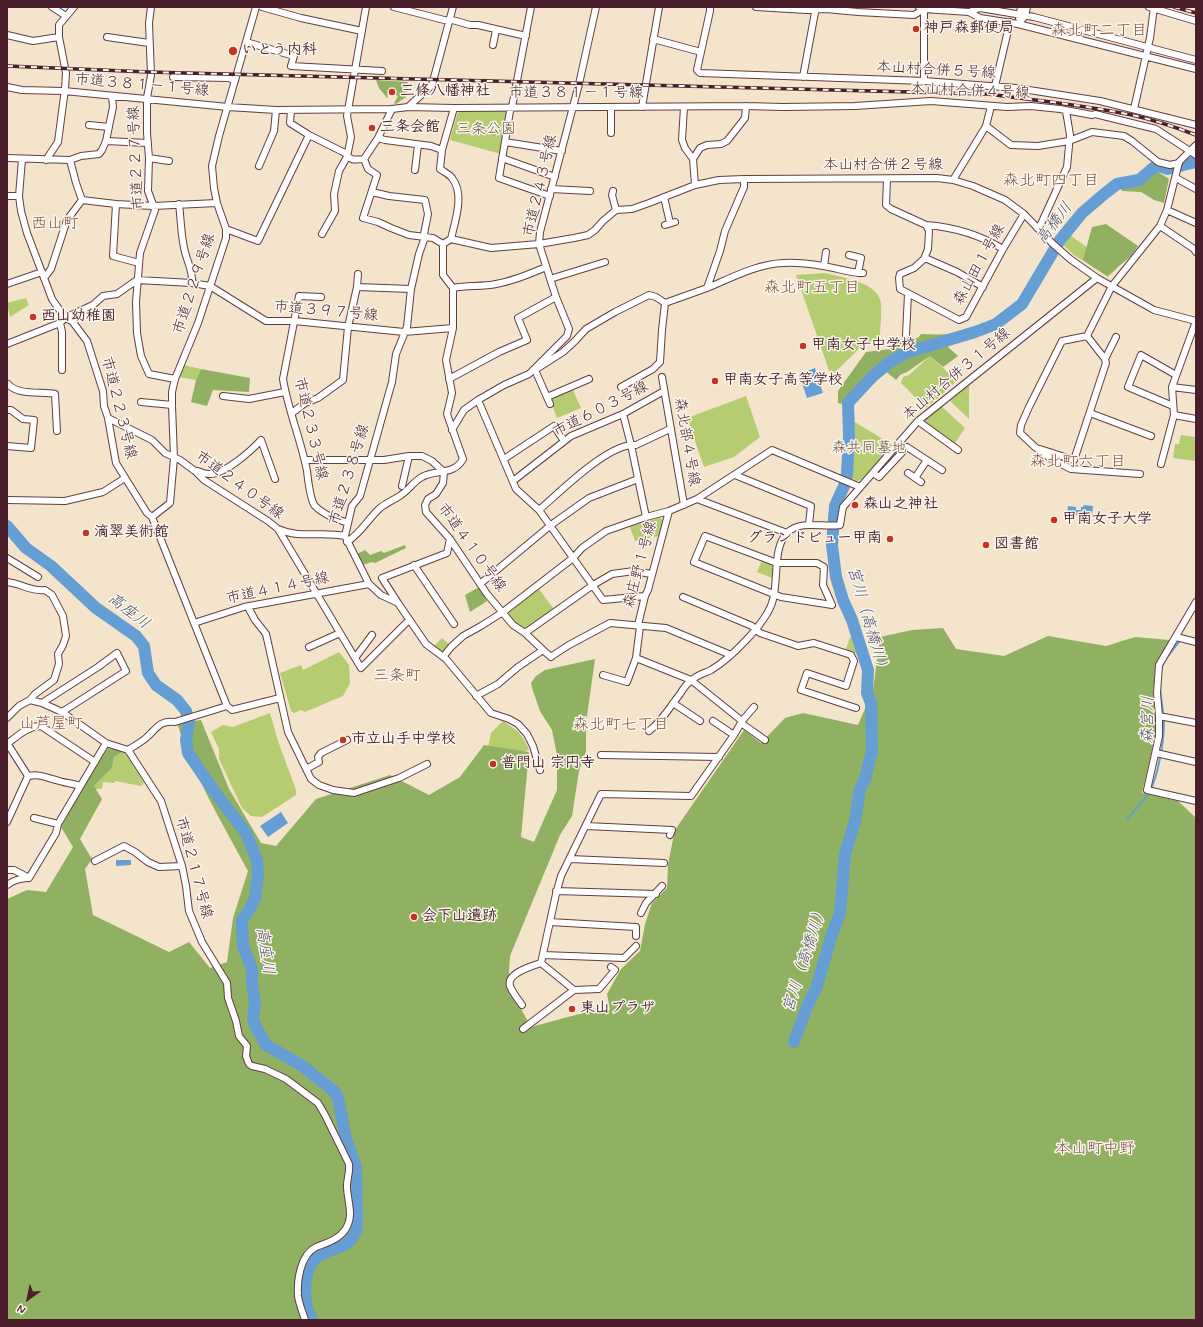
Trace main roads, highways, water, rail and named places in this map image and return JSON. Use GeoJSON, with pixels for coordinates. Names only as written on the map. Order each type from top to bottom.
{"type":"FeatureCollection","features":[{"type":"Feature","properties":{"kind":"water"},"geometry":{"type":"Polygon","coordinates":[[[815,368],[823,393],[807,398],[799,374],[815,368]]]}},
{"type":"Feature","properties":{"kind":"water"},"geometry":{"type":"Polygon","coordinates":[[[1084,505],[1093,506],[1092,515],[1077,513],[1076,516],[1067,515],[1068,506],[1076,507],[1076,510],[1081,510],[1081,507],[1084,505]]]}},
{"type":"Feature","properties":{"kind":"water"},"geometry":{"type":"Polygon","coordinates":[[[281,812],[288,823],[268,837],[260,826],[281,812]]]}},
{"type":"Feature","properties":{"kind":"water"},"geometry":{"type":"Polygon","coordinates":[[[116,860],[131,860],[131,865],[116,866],[116,860]]]}},
{"type":"Feature","properties":{"kind":"waterway","name":"宮川（高橋川）"},"geometry":{"type":"LineString","coordinates":[[794,1042],[808,1004],[816,989],[832,934],[840,913],[845,854],[855,821],[860,789],[865,779],[872,751],[871,703],[867,693],[868,670],[836,577],[832,545],[835,506],[844,486],[847,474],[849,436],[848,403],[873,376],[890,362],[905,353],[975,332],[996,324],[1022,304],[1060,240],[1082,213],[1117,184],[1139,180],[1153,168],[1159,166],[1167,169],[1196,162]]}},
{"type":"Feature","properties":{"kind":"waterway","name":"高座川"},"geometry":{"type":"LineString","coordinates":[[7,526],[26,548],[51,566],[96,608],[136,636],[144,646],[148,673],[156,685],[177,700],[186,711],[189,723],[186,740],[188,753],[214,791],[246,833],[257,860],[258,876],[255,898],[250,909],[242,920],[243,946],[252,969],[252,984],[255,1002],[253,1019],[266,1045],[301,1065],[334,1091],[338,1098],[346,1139],[356,1167],[357,1227],[351,1240],[346,1244],[323,1253],[317,1257],[310,1266],[305,1284],[305,1297],[312,1320]]}},
{"type":"Feature","properties":{"kind":"waterway","name":"森宮川"},"geometry":{"type":"LineString","coordinates":[[1127,819],[1149,793],[1155,778],[1162,749],[1164,730],[1160,688],[1162,667],[1169,654],[1179,642]]}},
{"type":"Feature","properties":{"kind":"railway"},"geometry":{"type":"LineString","coordinates":[[1174,7],[1196,13]]}},
{"type":"Feature","properties":{"kind":"railway"},"geometry":{"type":"LineString","coordinates":[[7,66],[148,72],[987,94],[1114,111],[1148,119],[1196,135]]}},
{"type":"Feature","properties":{"kind":"place","name":"神戸森郵便局"},"geometry":{"type":"Point","coordinates":[916,29]}},
{"type":"Feature","properties":{"kind":"place","name":"いとう内科"},"geometry":{"type":"Point","coordinates":[233,51]}},
{"type":"Feature","properties":{"kind":"place","name":"三條八幡神社"},"geometry":{"type":"Point","coordinates":[392,92]}},
{"type":"Feature","properties":{"kind":"place","name":"三条会館"},"geometry":{"type":"Point","coordinates":[372,128]}},
{"type":"Feature","properties":{"kind":"place","name":"西山幼稚園"},"geometry":{"type":"Point","coordinates":[33,317]}},
{"type":"Feature","properties":{"kind":"place","name":"甲南女子中学校"},"geometry":{"type":"Point","coordinates":[803,346]}},
{"type":"Feature","properties":{"kind":"place","name":"甲南女子高等学校"},"geometry":{"type":"Point","coordinates":[715,381]}},
{"type":"Feature","properties":{"kind":"place","name":"森山之神社"},"geometry":{"type":"Point","coordinates":[855,505]}},
{"type":"Feature","properties":{"kind":"place","name":"甲南女子大学"},"geometry":{"type":"Point","coordinates":[1054,520]}},
{"type":"Feature","properties":{"kind":"place","name":"滴翠美術館"},"geometry":{"type":"Point","coordinates":[86,533]}},
{"type":"Feature","properties":{"kind":"place","name":"グランドビュー甲南"},"geometry":{"type":"Point","coordinates":[890,539]}},
{"type":"Feature","properties":{"kind":"place","name":"図書館"},"geometry":{"type":"Point","coordinates":[986,545]}},
{"type":"Feature","properties":{"kind":"place","name":"市立山手中学校"},"geometry":{"type":"Point","coordinates":[343,740]}},
{"type":"Feature","properties":{"kind":"place","name":"普門山 宗円寺"},"geometry":{"type":"Point","coordinates":[493,764]}},
{"type":"Feature","properties":{"kind":"place","name":"会下山遺跡"},"geometry":{"type":"Point","coordinates":[414,917]}},
{"type":"Feature","properties":{"kind":"place","name":"東山プラザ"},"geometry":{"type":"Point","coordinates":[572,1009]}},
{"type":"Feature","properties":{"kind":"district","name":"森北町二丁目"},"geometry":{"type":"Point","coordinates":[1099,32]}},
{"type":"Feature","properties":{"kind":"district","name":"森北町四丁目"},"geometry":{"type":"Point","coordinates":[1051,182]}},
{"type":"Feature","properties":{"kind":"district","name":"西山町"},"geometry":{"type":"Point","coordinates":[55,225]}},
{"type":"Feature","properties":{"kind":"district","name":"森北町五丁目"},"geometry":{"type":"Point","coordinates":[812,289]}},
{"type":"Feature","properties":{"kind":"district","name":"森北町六丁目"},"geometry":{"type":"Point","coordinates":[1078,463]}},
{"type":"Feature","properties":{"kind":"district","name":"三条町"},"geometry":{"type":"Point","coordinates":[397,677]}},
{"type":"Feature","properties":{"kind":"district","name":"山芦屋町"},"geometry":{"type":"Point","coordinates":[51,725]}},
{"type":"Feature","properties":{"kind":"district","name":"森北町七丁目"},"geometry":{"type":"Point","coordinates":[621,726]}},
{"type":"Feature","properties":{"kind":"district","name":"本山町中野"},"geometry":{"type":"Point","coordinates":[1095,1150]}},
{"type":"Feature","properties":{"kind":"park label","name":"三条公園"},"geometry":{"type":"Point","coordinates":[486,130]}},
{"type":"Feature","properties":{"kind":"park label","name":"森共同墓地"},"geometry":{"type":"Point","coordinates":[869,449]}},
{"type":"Feature","properties":{"kind":"water label","name":"高橋川"},"geometry":{"type":"Point","coordinates":[1055,224]}}]}
